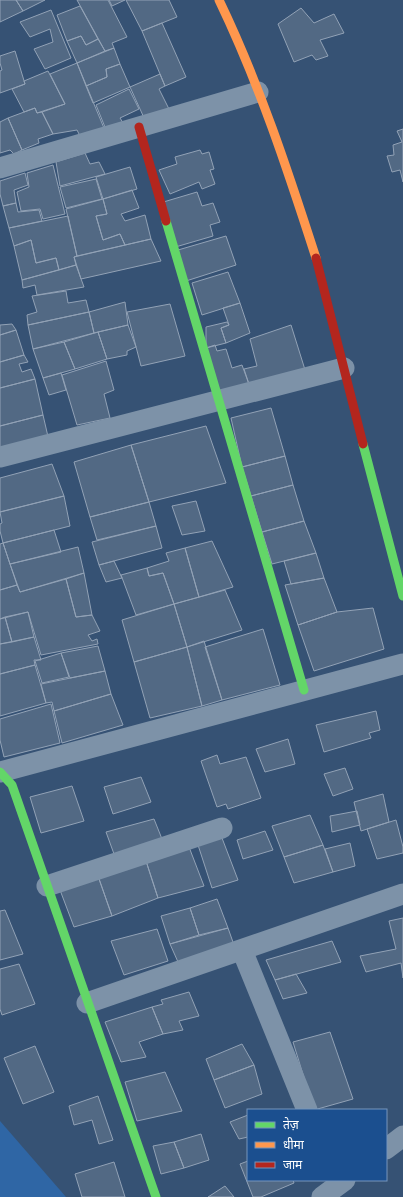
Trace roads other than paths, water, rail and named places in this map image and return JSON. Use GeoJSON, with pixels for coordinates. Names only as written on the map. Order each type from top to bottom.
{"type":"FeatureCollection","features":[{"type":"Feature","properties":{"kind":"street"},"geometry":{"type":"LineString","coordinates":[[219,0],[230,23],[281,150],[317,260],[403,596]]}},
{"type":"Feature","properties":{"kind":"street"},"geometry":{"type":"LineString","coordinates":[[0,168],[258,92]]}},
{"type":"Feature","properties":{"kind":"street"},"geometry":{"type":"LineString","coordinates":[[139,127],[304,690]]}},
{"type":"Feature","properties":{"kind":"street"},"geometry":{"type":"LineString","coordinates":[[0,457],[344,368]]}},
{"type":"Feature","properties":{"kind":"street"},"geometry":{"type":"LineString","coordinates":[[156,1197],[12,785],[0,772],[403,664]]}},
{"type":"Feature","properties":{"kind":"street"},"geometry":{"type":"LineString","coordinates":[[47,886],[222,828]]}},
{"type":"Feature","properties":{"kind":"street"},"geometry":{"type":"LineString","coordinates":[[88,1003],[403,894]]}},
{"type":"Feature","properties":{"kind":"street"},"geometry":{"type":"LineString","coordinates":[[242,950],[307,1109]]}},
{"type":"Feature","properties":{"kind":"street"},"geometry":{"type":"LineString","coordinates":[[387,1148],[403,1136]]}},
{"type":"Feature","properties":{"kind":"street"},"geometry":{"type":"LineString","coordinates":[[322,1197],[343,1181]]}}]}
